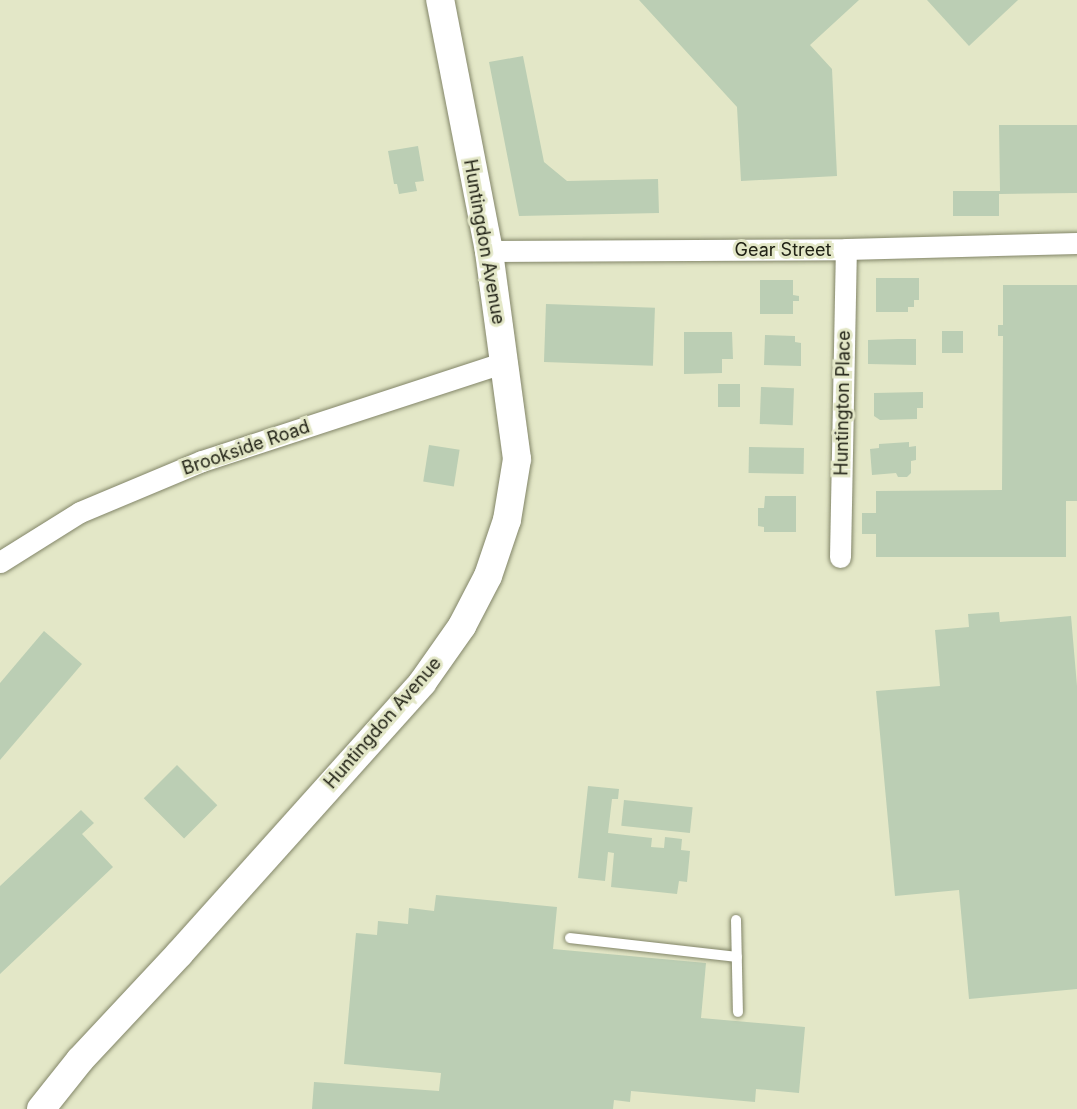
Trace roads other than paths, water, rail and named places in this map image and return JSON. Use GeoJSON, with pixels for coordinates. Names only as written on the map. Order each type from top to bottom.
{"type":"FeatureCollection","features":[{"type":"Feature","properties":{"kind":"main road","name":"Huntingdon Avenue"},"geometry":{"type":"LineString","coordinates":[[41,1109],[80,1060],[180,953],[422,683],[462,626],[488,576],[507,520],[517,459],[489,251],[440,0]]}},
{"type":"Feature","properties":{"kind":"street","name":"Gear Street"},"geometry":{"type":"LineString","coordinates":[[489,251],[846,249],[1077,243]]}},
{"type":"Feature","properties":{"kind":"street","name":"Huntington Place"},"geometry":{"type":"LineString","coordinates":[[840,558],[846,249]]}},
{"type":"Feature","properties":{"kind":"street","name":"Brookside Road"},"geometry":{"type":"LineString","coordinates":[[0,562],[80,512],[202,461],[504,362]]}},
{"type":"Feature","properties":{"kind":"lane"},"geometry":{"type":"LineString","coordinates":[[736,920],[738,1012]]}},
{"type":"Feature","properties":{"kind":"lane"},"geometry":{"type":"LineString","coordinates":[[570,938],[737,957]]}}]}
